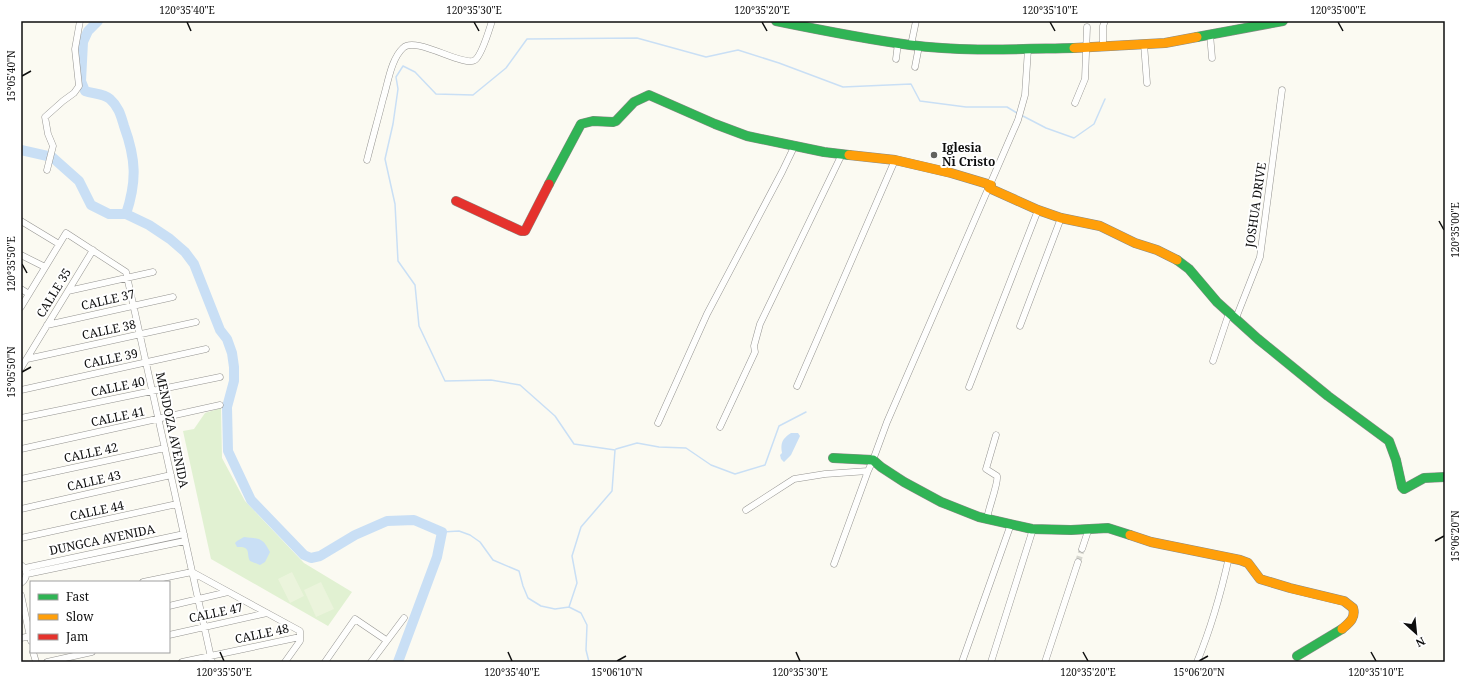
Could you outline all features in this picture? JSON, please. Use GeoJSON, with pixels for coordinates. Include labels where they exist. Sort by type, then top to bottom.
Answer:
{"type":"FeatureCollection","features":[{"type":"Feature","properties":{"kind":"street"},"geometry":{"type":"LineString","coordinates":[[47,170],[53,146],[48,134],[45,117],[63,100],[74,93],[78,86],[75,49],[80,21]]}},
{"type":"Feature","properties":{"kind":"street"},"geometry":{"type":"LineString","coordinates":[[367,160],[393,65],[403,47],[408,45],[416,45],[466,61],[473,61],[477,59],[492,21]]}},
{"type":"Feature","properties":{"kind":"street"},"geometry":{"type":"LineString","coordinates":[[776,21],[915,46],[985,50],[1103,47],[1165,43],[1283,21]]}},
{"type":"Feature","properties":{"kind":"street"},"geometry":{"type":"LineString","coordinates":[[915,67],[916,21]]}},
{"type":"Feature","properties":{"kind":"street"},"geometry":{"type":"LineString","coordinates":[[1103,47],[1103,26],[1105,21]]}},
{"type":"Feature","properties":{"kind":"street"},"geometry":{"type":"LineString","coordinates":[[1075,103],[1085,79],[1085,47],[1087,27]]}},
{"type":"Feature","properties":{"kind":"street"},"geometry":{"type":"LineString","coordinates":[[1210,34],[1212,58]]}},
{"type":"Feature","properties":{"kind":"street"},"geometry":{"type":"LineString","coordinates":[[896,59],[898,43]]}},
{"type":"Feature","properties":{"kind":"street"},"geometry":{"type":"LineString","coordinates":[[1144,44],[1147,83]]}},
{"type":"Feature","properties":{"kind":"street"},"geometry":{"type":"LineString","coordinates":[[834,564],[887,422],[1018,120],[1025,95],[1028,49]]}},
{"type":"Feature","properties":{"kind":"street","name":"JOSHUA DRIVE"},"geometry":{"type":"LineString","coordinates":[[1212,362],[1260,257],[1282,90]]}},
{"type":"Feature","properties":{"kind":"street"},"geometry":{"type":"LineString","coordinates":[[456,201],[521,231],[525,231],[581,124],[586,121],[594,120],[613,122],[635,100],[649,95],[715,124],[747,136],[824,152],[894,160],[951,173],[990,186],[1038,210],[1081,224],[1100,226],[1135,243],[1157,250],[1182,263],[1189,269],[1201,285],[1258,340],[1304,377],[1389,441],[1396,460],[1402,488],[1407,488],[1424,478],[1445,477]]}},
{"type":"Feature","properties":{"kind":"street"},"geometry":{"type":"LineString","coordinates":[[658,423],[713,302],[795,145]]}},
{"type":"Feature","properties":{"kind":"street"},"geometry":{"type":"LineString","coordinates":[[720,427],[755,352],[754,346],[760,324],[842,154]]}},
{"type":"Feature","properties":{"kind":"street"},"geometry":{"type":"LineString","coordinates":[[797,386],[894,160]]}},
{"type":"Feature","properties":{"kind":"street"},"geometry":{"type":"LineString","coordinates":[[969,388],[1038,210]]}},
{"type":"Feature","properties":{"kind":"street"},"geometry":{"type":"LineString","coordinates":[[1020,326],[1061,218]]}},
{"type":"Feature","properties":{"kind":"street"},"geometry":{"type":"LineString","coordinates":[[21,221],[59,244]]}},
{"type":"Feature","properties":{"kind":"street"},"geometry":{"type":"LineString","coordinates":[[21,307],[66,233],[126,272],[128,277]]}},
{"type":"Feature","properties":{"kind":"street","name":"CALLE 35"},"geometry":{"type":"LineString","coordinates":[[21,368],[93,250]]}},
{"type":"Feature","properties":{"kind":"street"},"geometry":{"type":"LineString","coordinates":[[21,255],[45,267]]}},
{"type":"Feature","properties":{"kind":"street"},"geometry":{"type":"LineString","coordinates":[[68,291],[153,272]]}},
{"type":"Feature","properties":{"kind":"street","name":"MENDOZA AVENIDA"},"geometry":{"type":"LineString","coordinates":[[128,277],[211,659]]}},
{"type":"Feature","properties":{"kind":"street"},"geometry":{"type":"LineString","coordinates":[[21,289],[29,294]]}},
{"type":"Feature","properties":{"kind":"street","name":"CALLE 37"},"geometry":{"type":"LineString","coordinates":[[47,325],[173,297]]}},
{"type":"Feature","properties":{"kind":"street","name":"CALLE 38"},"geometry":{"type":"LineString","coordinates":[[27,359],[196,322]]}},
{"type":"Feature","properties":{"kind":"street","name":"CALLE 39"},"geometry":{"type":"LineString","coordinates":[[21,390],[206,349]]}},
{"type":"Feature","properties":{"kind":"street","name":"CALLE 40"},"geometry":{"type":"LineString","coordinates":[[21,418],[220,377]]}},
{"type":"Feature","properties":{"kind":"street","name":"CALLE 41"},"geometry":{"type":"LineString","coordinates":[[21,449],[220,405]]}},
{"type":"Feature","properties":{"kind":"street"},"geometry":{"type":"LineString","coordinates":[[987,519],[998,479],[997,476],[986,470],[996,435]]}},
{"type":"Feature","properties":{"kind":"street","name":"CALLE 42"},"geometry":{"type":"LineString","coordinates":[[21,479],[165,448]]}},
{"type":"Feature","properties":{"kind":"street"},"geometry":{"type":"LineString","coordinates":[[833,458],[873,460],[904,482],[941,502],[972,515],[1034,529],[1071,530],[1108,528],[1151,542],[1240,560],[1248,563],[1260,579],[1344,601],[1351,605],[1354,610],[1354,615],[1348,624],[1297,656]]}},
{"type":"Feature","properties":{"kind":"street"},"geometry":{"type":"LineString","coordinates":[[746,510],[794,479],[825,474],[868,471]]}},
{"type":"Feature","properties":{"kind":"street","name":"CALLE 43"},"geometry":{"type":"LineString","coordinates":[[21,509],[171,475]]}},
{"type":"Feature","properties":{"kind":"street","name":"CALLE 44"},"geometry":{"type":"LineString","coordinates":[[21,538],[177,504]]}},
{"type":"Feature","properties":{"kind":"street"},"geometry":{"type":"LineString","coordinates":[[962,662],[1011,524]]}},
{"type":"Feature","properties":{"kind":"street"},"geometry":{"type":"LineString","coordinates":[[1082,549],[1089,528]]}},
{"type":"Feature","properties":{"kind":"street"},"geometry":{"type":"LineString","coordinates":[[991,662],[1034,529]]}},
{"type":"Feature","properties":{"kind":"street","name":"DUNGCA AVENIDA"},"geometry":{"type":"LineString","coordinates":[[24,569],[184,534]]}},
{"type":"Feature","properties":{"kind":"street","name":"DUNGCA AVENIDA"},"geometry":{"type":"LineString","coordinates":[[24,569],[185,541]]}},
{"type":"Feature","properties":{"kind":"street"},"geometry":{"type":"LineString","coordinates":[[1197,662],[1210,629],[1229,558]]}},
{"type":"Feature","properties":{"kind":"street"},"geometry":{"type":"LineString","coordinates":[[1045,662],[1078,562]]}},
{"type":"Feature","properties":{"kind":"street"},"geometry":{"type":"LineString","coordinates":[[21,583],[24,581],[24,569]]}},
{"type":"Feature","properties":{"kind":"street"},"geometry":{"type":"LineString","coordinates":[[148,581],[192,572],[300,631],[300,641],[285,662]]}},
{"type":"Feature","properties":{"kind":"street"},"geometry":{"type":"LineString","coordinates":[[170,606],[228,592]]}},
{"type":"Feature","properties":{"kind":"street"},"geometry":{"type":"LineString","coordinates":[[21,595],[22,608],[30,635]]}},
{"type":"Feature","properties":{"kind":"street","name":"CALLE 47"},"geometry":{"type":"LineString","coordinates":[[170,635],[267,614]]}},
{"type":"Feature","properties":{"kind":"street"},"geometry":{"type":"LineString","coordinates":[[371,662],[386,640],[404,618]]}},
{"type":"Feature","properties":{"kind":"street"},"geometry":{"type":"LineString","coordinates":[[325,662],[355,619],[386,640]]}},
{"type":"Feature","properties":{"kind":"street","name":"CALLE 48"},"geometry":{"type":"LineString","coordinates":[[182,662],[211,659],[300,637]]}},
{"type":"Feature","properties":{"kind":"street"},"geometry":{"type":"LineString","coordinates":[[47,662],[88,653]]}},
{"type":"Feature","properties":{"kind":"green space"},"geometry":{"type":"Polygon","coordinates":[[[221,408],[222,458],[245,501],[304,563],[352,592],[328,626],[211,559],[183,431],[194,429],[205,413],[221,408]]]}},
{"type":"Feature","properties":{"kind":"green space"},"geometry":{"type":"Polygon","coordinates":[[[292,572],[304,596],[290,603],[278,579],[292,572]]]}},
{"type":"Feature","properties":{"kind":"green space"},"geometry":{"type":"Polygon","coordinates":[[[321,582],[334,609],[316,617],[304,590],[321,582]]]}},
{"type":"Feature","properties":{"kind":"water"},"geometry":{"type":"Polygon","coordinates":[[[791,433],[798,433],[800,436],[791,455],[784,462],[780,455],[782,453],[781,446],[784,439],[791,433]]]}},
{"type":"Feature","properties":{"kind":"water"},"geometry":{"type":"Polygon","coordinates":[[[244,537],[260,540],[265,544],[270,552],[265,562],[260,565],[250,561],[247,549],[237,547],[235,543],[244,537]]]}},
{"type":"Feature","properties":{"kind":"waterway"},"geometry":{"type":"LineString","coordinates":[[98,21],[88,31],[83,42],[81,81],[85,91],[110,99],[116,105],[121,115],[131,149],[134,170],[132,191],[126,214]]}},
{"type":"Feature","properties":{"kind":"waterway"},"geometry":{"type":"LineString","coordinates":[[569,607],[577,583],[572,556],[581,527],[612,491],[615,450],[574,444],[555,416],[520,385],[491,380],[445,381],[419,326],[415,285],[398,261],[395,204],[385,159],[393,124],[398,89],[396,77],[403,66],[415,72],[436,94],[473,95],[506,68],[527,39],[637,38],[706,57],[738,50],[779,63],[843,87],[911,84],[920,101],[966,107],[1007,107],[1017,113]]}},
{"type":"Feature","properties":{"kind":"waterway"},"geometry":{"type":"LineString","coordinates":[[1021,115],[1046,128],[1074,138],[1094,124],[1105,99]]}},
{"type":"Feature","properties":{"kind":"waterway"},"geometry":{"type":"LineString","coordinates":[[21,150],[52,157],[79,181],[91,205],[109,214],[126,214],[149,225],[170,239],[185,252],[194,264],[220,330],[227,339],[232,353],[234,381],[227,407],[228,451],[251,500],[304,555],[311,558],[320,556],[355,535],[387,521],[414,520],[442,532],[437,557],[398,662]]}},
{"type":"Feature","properties":{"kind":"waterway"},"geometry":{"type":"LineString","coordinates":[[616,449],[637,443],[659,447],[686,448],[711,465],[735,474],[765,465],[779,426],[806,412]]}},
{"type":"Feature","properties":{"kind":"waterway"},"geometry":{"type":"LineString","coordinates":[[442,532],[459,531],[470,535],[480,542],[493,560],[519,571],[528,598],[541,606],[555,609],[569,607],[581,613],[587,625],[586,650],[589,662]]}},
{"type":"Feature","properties":{"kind":"tunnel"},"geometry":{"type":"LineString","coordinates":[[1078,562],[1082,549]]}},
{"type":"Feature","properties":{"kind":"traffic: fast"},"geometry":{"type":"LineString","coordinates":[[776,21],[893,43],[951,49],[992,50],[1074,48]]}},
{"type":"Feature","properties":{"kind":"traffic: fast"},"geometry":{"type":"LineString","coordinates":[[1197,37],[1283,21]]}},
{"type":"Feature","properties":{"kind":"traffic: fast"},"geometry":{"type":"LineString","coordinates":[[549,184],[581,124],[593,121],[616,121],[634,102],[649,95],[715,124],[747,136],[824,152],[849,155]]}},
{"type":"Feature","properties":{"kind":"traffic: fast"},"geometry":{"type":"LineString","coordinates":[[1177,260],[1189,269],[1217,302],[1258,339],[1328,396],[1389,441],[1396,460],[1402,487],[1404,489],[1424,478],[1445,477]]}},
{"type":"Feature","properties":{"kind":"traffic: fast"},"geometry":{"type":"LineString","coordinates":[[833,458],[873,460],[904,482],[941,502],[979,517],[1032,529],[1071,530],[1108,528],[1130,535]]}},
{"type":"Feature","properties":{"kind":"traffic: fast"},"geometry":{"type":"LineString","coordinates":[[1297,656],[1342,629]]}},
{"type":"Feature","properties":{"kind":"traffic: slow"},"geometry":{"type":"LineString","coordinates":[[1074,48],[1165,43],[1197,37]]}},
{"type":"Feature","properties":{"kind":"traffic: slow"},"geometry":{"type":"LineString","coordinates":[[849,155],[895,160],[951,173],[991,185]]}},
{"type":"Feature","properties":{"kind":"traffic: slow"},"geometry":{"type":"LineString","coordinates":[[989,188],[1038,210],[1061,218],[1100,226],[1135,243],[1157,250],[1177,260]]}},
{"type":"Feature","properties":{"kind":"traffic: slow"},"geometry":{"type":"LineString","coordinates":[[1130,535],[1151,542],[1240,560],[1248,563],[1260,579],[1344,601],[1353,608],[1354,615],[1342,629]]}},
{"type":"Feature","properties":{"kind":"traffic: jam"},"geometry":{"type":"LineString","coordinates":[[456,201],[521,231],[525,231],[549,184]]}},
{"type":"Feature","properties":{"kind":"place","name":"Iglesia Ni Cristo"},"geometry":{"type":"Point","coordinates":[934,155]}}]}
